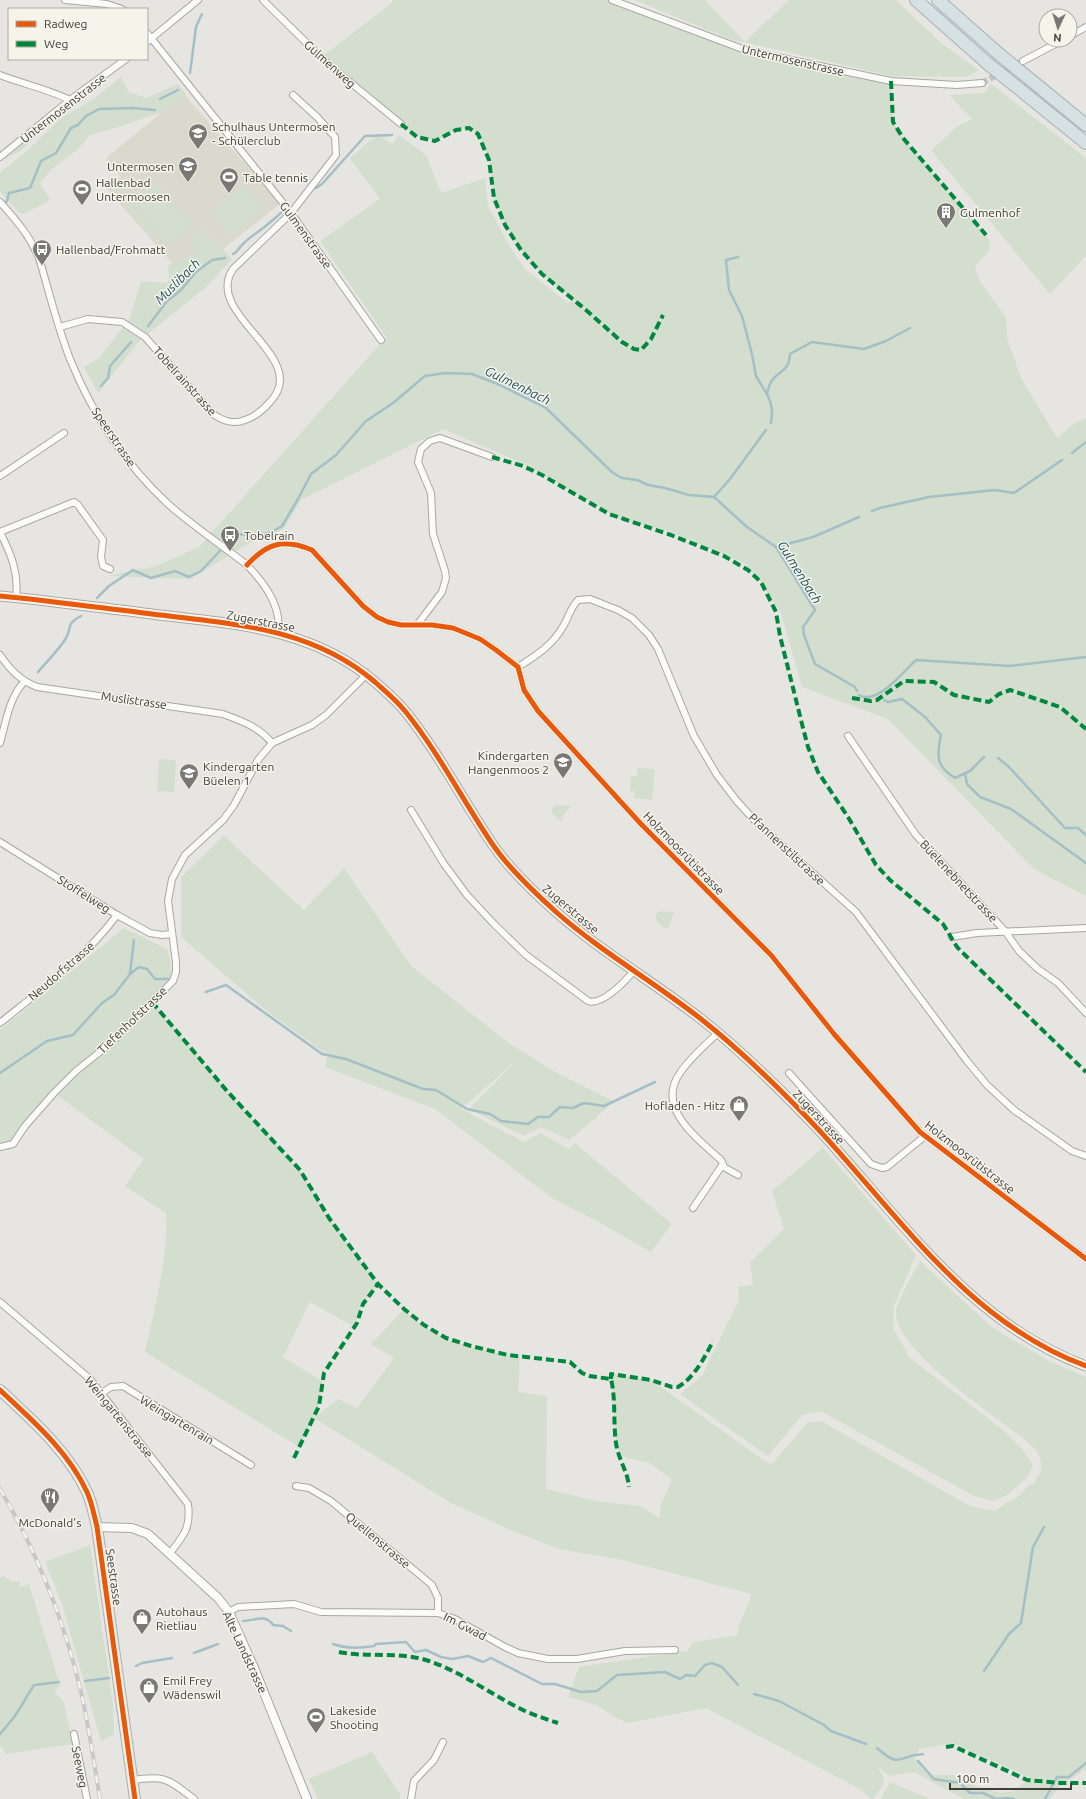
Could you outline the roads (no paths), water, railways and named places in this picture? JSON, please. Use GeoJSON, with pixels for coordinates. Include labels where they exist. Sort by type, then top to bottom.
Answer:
{"type":"FeatureCollection","features":[{"type":"Feature","properties":{"kind":"highway"},"geometry":{"type":"LineString","coordinates":[[916,0],[993,68],[1086,142]]}},
{"type":"Feature","properties":{"kind":"highway"},"geometry":{"type":"LineString","coordinates":[[938,0],[1010,64],[1086,124]]}},
{"type":"Feature","properties":{"kind":"main road","name":"Zugerstrasse"},"geometry":{"type":"LineString","coordinates":[[0,596],[209,621],[278,632],[306,641],[327,650],[366,675],[403,708],[435,752],[495,848],[535,892],[556,912],[718,1033],[790,1100],[849,1164],[909,1234],[957,1283],[1000,1320],[1051,1351],[1086,1366]]}},
{"type":"Feature","properties":{"kind":"main road","name":"Seestrasse"},"geometry":{"type":"LineString","coordinates":[[0,1390],[39,1428],[71,1464],[87,1493],[97,1527],[135,1799]]}},
{"type":"Feature","properties":{"kind":"street"},"geometry":{"type":"LineString","coordinates":[[65,0],[106,4],[119,8]]}},
{"type":"Feature","properties":{"kind":"street"},"geometry":{"type":"LineString","coordinates":[[149,40],[198,0]]}},
{"type":"Feature","properties":{"kind":"street","name":"Gulmenweg"},"geometry":{"type":"LineString","coordinates":[[263,0],[329,65],[401,124]]}},
{"type":"Feature","properties":{"kind":"street","name":"Untermosenstrasse"},"geometry":{"type":"LineString","coordinates":[[612,0],[755,53],[891,81],[957,85],[982,83]]}},
{"type":"Feature","properties":{"kind":"street","name":"Gulmenstrasse"},"geometry":{"type":"LineString","coordinates":[[149,40],[291,213],[381,340]]}},
{"type":"Feature","properties":{"kind":"street"},"geometry":{"type":"LineString","coordinates":[[1023,61],[1048,48]]}},
{"type":"Feature","properties":{"kind":"street","name":"Untermosenstrasse"},"geometry":{"type":"LineString","coordinates":[[0,157],[70,100],[125,60]]}},
{"type":"Feature","properties":{"kind":"street"},"geometry":{"type":"LineString","coordinates":[[0,75],[56,92],[70,100]]}},
{"type":"Feature","properties":{"kind":"street","name":"Tobelrainstrasse"},"geometry":{"type":"LineString","coordinates":[[60,327],[88,319],[122,322],[145,337],[213,414],[221,420],[237,422],[248,419],[259,412],[273,399],[279,387],[280,378],[278,368],[231,301],[228,293],[229,275],[233,269],[291,213],[336,155],[335,137],[317,117],[293,95]]}},
{"type":"Feature","properties":{"kind":"street","name":"Speerstrasse"},"geometry":{"type":"LineString","coordinates":[[0,202],[29,236],[40,258],[70,358],[85,392],[104,426],[137,472],[167,502],[208,536],[247,565],[261,581],[276,606],[279,617],[278,632]]}},
{"type":"Feature","properties":{"kind":"street"},"geometry":{"type":"LineString","coordinates":[[0,476],[64,433]]}},
{"type":"Feature","properties":{"kind":"street"},"geometry":{"type":"LineString","coordinates":[[417,625],[442,592],[446,578],[433,534],[431,492],[418,462],[421,449],[430,441],[440,438],[492,457]]}},
{"type":"Feature","properties":{"kind":"street"},"geometry":{"type":"LineString","coordinates":[[16,597],[18,583],[14,564],[0,532],[74,502],[78,505],[103,540],[102,562],[103,566],[110,569]]}},
{"type":"Feature","properties":{"kind":"street"},"geometry":{"type":"LineString","coordinates":[[247,565],[260,552],[274,545],[284,543],[301,545],[312,550],[363,606],[377,617],[388,622],[401,625],[442,625],[467,633],[480,639],[518,667]]}},
{"type":"Feature","properties":{"kind":"street","name":"Pfannenstilstrasse"},"geometry":{"type":"LineString","coordinates":[[518,667],[541,653],[553,642],[560,632],[573,605],[578,600],[590,599],[603,603],[618,610],[637,623],[658,649],[694,736],[717,775],[736,800],[756,822],[856,912],[963,1055],[987,1084],[1020,1114],[1072,1150],[1086,1156]]}},
{"type":"Feature","properties":{"kind":"street","name":"Muslistrasse"},"geometry":{"type":"LineString","coordinates":[[0,655],[12,672],[24,682],[37,687],[223,714],[256,728],[266,735],[272,743]]}},
{"type":"Feature","properties":{"kind":"street","name":"Holzmoosrütistrasse"},"geometry":{"type":"LineString","coordinates":[[518,667],[524,690],[538,711],[641,824],[771,955],[834,1034],[920,1132],[1086,1259]]}},
{"type":"Feature","properties":{"kind":"street","name":"Tiefenhofstrasse"},"geometry":{"type":"LineString","coordinates":[[0,1147],[13,1144],[25,1126],[54,1093],[76,1071],[111,1043],[173,981],[176,972],[168,901],[172,879],[185,855],[223,820],[234,805],[258,760],[272,743],[306,727],[326,715],[366,675]]}},
{"type":"Feature","properties":{"kind":"street"},"geometry":{"type":"LineString","coordinates":[[0,743],[12,701],[15,694],[24,682]]}},
{"type":"Feature","properties":{"kind":"street","name":"Büelenebnetstrasse"},"geometry":{"type":"LineString","coordinates":[[848,736],[916,835],[1005,931],[1019,951],[1038,969],[1058,984],[1086,1013]]}},
{"type":"Feature","properties":{"kind":"street"},"geometry":{"type":"LineString","coordinates":[[411,810],[444,864],[467,895],[526,955],[588,1001],[598,1001],[623,984],[634,970]]}},
{"type":"Feature","properties":{"kind":"street","name":"Stoffelweg"},"geometry":{"type":"LineString","coordinates":[[0,842],[117,915],[150,933],[162,935],[171,934]]}},
{"type":"Feature","properties":{"kind":"street","name":"Neudorfstrasse"},"geometry":{"type":"LineString","coordinates":[[0,1023],[84,952],[117,915]]}},
{"type":"Feature","properties":{"kind":"street"},"geometry":{"type":"LineString","coordinates":[[952,938],[977,933],[1086,928]]}},
{"type":"Feature","properties":{"kind":"street"},"geometry":{"type":"LineString","coordinates":[[692,1208],[722,1166],[721,1160],[694,1137],[684,1124],[676,1112],[672,1095],[680,1073],[718,1033]]}},
{"type":"Feature","properties":{"kind":"street"},"geometry":{"type":"LineString","coordinates":[[790,1073],[871,1164],[876,1167],[887,1167],[926,1136]]}},
{"type":"Feature","properties":{"kind":"street"},"geometry":{"type":"LineString","coordinates":[[722,1166],[738,1175]]}},
{"type":"Feature","properties":{"kind":"street","name":"Weingartenstrasse"},"geometry":{"type":"LineString","coordinates":[[0,1302],[90,1379],[188,1504],[190,1519],[186,1532],[170,1553]]}},
{"type":"Feature","properties":{"kind":"street","name":"Weingartenrain"},"geometry":{"type":"LineString","coordinates":[[102,1393],[111,1387],[123,1386],[251,1465]]}},
{"type":"Feature","properties":{"kind":"street","name":"Quellenstrasse"},"geometry":{"type":"LineString","coordinates":[[296,1486],[310,1488],[331,1501],[432,1585],[438,1598],[438,1613]]}},
{"type":"Feature","properties":{"kind":"street","name":"Alte Landstrasse"},"geometry":{"type":"LineString","coordinates":[[97,1527],[112,1526],[140,1530],[148,1534],[218,1598],[229,1612],[254,1668],[307,1799]]}},
{"type":"Feature","properties":{"kind":"street","name":"Im Gwad"},"geometry":{"type":"LineString","coordinates":[[229,1612],[238,1607],[294,1604],[321,1612],[438,1613],[455,1619],[505,1648],[518,1653],[548,1659],[577,1659],[625,1651],[675,1650]]}},
{"type":"Feature","properties":{"kind":"street","name":"Seeweg"},"geometry":{"type":"LineString","coordinates":[[74,1734],[86,1799]]}},
{"type":"Feature","properties":{"kind":"street"},"geometry":{"type":"LineString","coordinates":[[411,1799],[414,1781],[434,1760],[443,1742]]}},
{"type":"Feature","properties":{"kind":"street"},"geometry":{"type":"LineString","coordinates":[[132,1780],[155,1777],[163,1778],[176,1785],[194,1799]]}},
{"type":"Feature","properties":{"kind":"waterway"},"geometry":{"type":"LineString","coordinates":[[190,73],[196,27],[202,14]]}},
{"type":"Feature","properties":{"kind":"waterway"},"geometry":{"type":"LineString","coordinates":[[160,99],[178,90]]}},
{"type":"Feature","properties":{"kind":"waterway"},"geometry":{"type":"LineString","coordinates":[[0,207],[7,201],[9,193],[30,188],[41,161],[56,153],[71,128],[78,125],[86,116],[99,109],[132,108],[155,110]]}},
{"type":"Feature","properties":{"kind":"waterway","name":"Muslibach"},"geometry":{"type":"LineString","coordinates":[[316,188],[322,184],[365,136],[392,135]]}},
{"type":"Feature","properties":{"kind":"waterway","name":"Muslibach"},"geometry":{"type":"LineString","coordinates":[[233,254],[237,252],[242,244],[283,211]]}},
{"type":"Feature","properties":{"kind":"waterway"},"geometry":{"type":"LineString","coordinates":[[738,257],[726,260],[729,290],[742,316],[756,376],[767,394]]}},
{"type":"Feature","properties":{"kind":"waterway","name":"Muslibach"},"geometry":{"type":"LineString","coordinates":[[148,326],[167,301],[180,291],[196,272],[212,260],[225,258]]}},
{"type":"Feature","properties":{"kind":"waterway"},"geometry":{"type":"LineString","coordinates":[[771,423],[772,411],[767,394],[768,389],[774,378],[788,365],[790,354],[812,342],[864,349],[886,341],[910,328]]}},
{"type":"Feature","properties":{"kind":"waterway","name":"Muslibach"},"geometry":{"type":"LineString","coordinates":[[101,386],[108,378],[110,366],[131,342]]}},
{"type":"Feature","properties":{"kind":"waterway","name":"Gulmenbach"},"geometry":{"type":"LineString","coordinates":[[97,598],[109,586],[133,570],[151,578],[175,571],[189,577],[201,571],[236,534],[257,535],[269,533],[282,526],[311,474],[336,455],[366,421],[393,403],[425,376],[445,373],[472,374],[500,385],[546,408],[613,473],[622,478],[637,480],[648,485],[689,495],[714,497],[747,527],[776,547],[815,610],[803,627],[804,635],[815,664],[855,687],[857,691]]}},
{"type":"Feature","properties":{"kind":"waterway"},"geometry":{"type":"LineString","coordinates":[[714,497],[730,479],[766,430]]}},
{"type":"Feature","properties":{"kind":"waterway"},"geometry":{"type":"LineString","coordinates":[[1072,453],[1086,442]]}},
{"type":"Feature","properties":{"kind":"waterway"},"geometry":{"type":"LineString","coordinates":[[872,511],[929,497],[995,490],[1014,493],[1062,460]]}},
{"type":"Feature","properties":{"kind":"waterway"},"geometry":{"type":"LineString","coordinates":[[776,547],[813,537],[859,517]]}},
{"type":"Feature","properties":{"kind":"waterway","name":"Gulmenbach"},"geometry":{"type":"LineString","coordinates":[[38,672],[63,642],[68,634],[71,624],[81,616]]}},
{"type":"Feature","properties":{"kind":"waterway"},"geometry":{"type":"LineString","coordinates":[[859,695],[866,697],[874,696],[882,692],[916,660],[1010,666],[1086,657]]}},
{"type":"Feature","properties":{"kind":"waterway"},"geometry":{"type":"LineString","coordinates":[[884,700],[888,702],[902,699],[925,717],[941,735],[938,754],[939,759],[944,769],[955,778],[970,771],[984,757]]}},
{"type":"Feature","properties":{"kind":"waterway"},"geometry":{"type":"LineString","coordinates":[[998,758],[1009,767],[1065,828],[1078,828],[1086,835]]}},
{"type":"Feature","properties":{"kind":"waterway"},"geometry":{"type":"LineString","coordinates":[[965,773],[967,784],[980,797],[1011,809],[1086,863]]}},
{"type":"Feature","properties":{"kind":"waterway"},"geometry":{"type":"LineString","coordinates":[[130,974],[134,940]]}},
{"type":"Feature","properties":{"kind":"waterway"},"geometry":{"type":"LineString","coordinates":[[0,1073],[47,1041],[73,1035],[102,1003],[114,995],[130,974],[139,967],[147,969],[155,979],[168,979]]}},
{"type":"Feature","properties":{"kind":"waterway"},"geometry":{"type":"LineString","coordinates":[[206,992],[226,985],[322,1054],[346,1059],[423,1089],[436,1090],[467,1109],[490,1114],[501,1121],[528,1124],[538,1117],[549,1117],[560,1107],[573,1108],[584,1103],[604,1106],[655,1082]]}},
{"type":"Feature","properties":{"kind":"waterway"},"geometry":{"type":"LineString","coordinates":[[984,1671],[1009,1634],[1021,1623],[1033,1547],[1044,1527]]}},
{"type":"Feature","properties":{"kind":"waterway"},"geometry":{"type":"LineString","coordinates":[[243,1621],[263,1618],[270,1621],[273,1625],[283,1626],[291,1631]]}},
{"type":"Feature","properties":{"kind":"waterway"},"geometry":{"type":"LineString","coordinates":[[333,1644],[343,1647],[358,1648],[374,1646],[376,1644],[406,1642],[415,1652],[426,1650],[441,1657],[452,1659],[468,1656],[483,1662],[491,1658],[542,1684],[555,1684],[581,1692],[597,1691],[617,1675],[665,1672],[680,1679],[686,1675],[695,1676],[705,1665],[712,1663],[722,1667],[738,1685]]}},
{"type":"Feature","properties":{"kind":"waterway"},"geometry":{"type":"LineString","coordinates":[[194,1653],[218,1644]]}},
{"type":"Feature","properties":{"kind":"waterway"},"geometry":{"type":"LineString","coordinates":[[136,1666],[142,1663],[172,1658]]}},
{"type":"Feature","properties":{"kind":"waterway"},"geometry":{"type":"LineString","coordinates":[[85,1681],[109,1678]]}},
{"type":"Feature","properties":{"kind":"waterway"},"geometry":{"type":"LineString","coordinates":[[0,1734],[15,1716],[34,1685],[59,1682]]}},
{"type":"Feature","properties":{"kind":"waterway"},"geometry":{"type":"LineString","coordinates":[[754,1694],[779,1701],[824,1725],[831,1731],[866,1744]]}},
{"type":"Feature","properties":{"kind":"waterway"},"geometry":{"type":"LineString","coordinates":[[877,1748],[885,1755],[895,1760],[923,1754]]}},
{"type":"Feature","properties":{"kind":"waterway"},"geometry":{"type":"LineString","coordinates":[[918,1761],[934,1779],[960,1783],[970,1793],[983,1793],[996,1799],[1014,1799]]}},
{"type":"Feature","properties":{"kind":"waterway"},"geometry":{"type":"LineString","coordinates":[[1045,1799],[1057,1777],[1069,1777],[1086,1763]]}},
{"type":"Feature","properties":{"kind":"tunnel"},"geometry":{"type":"LineString","coordinates":[[982,83],[1023,61]]}},
{"type":"Feature","properties":{"kind":"railway"},"geometry":{"type":"LineString","coordinates":[[0,1489],[26,1537],[58,1613],[74,1665],[84,1705],[100,1799]]}},
{"type":"Feature","properties":{"kind":"place","name":"Schulhaus Untermosen - Schülerclub"},"geometry":{"type":"Point","coordinates":[198,150]}},
{"type":"Feature","properties":{"kind":"place","name":"Untermosen"},"geometry":{"type":"Point","coordinates":[188,183]}},
{"type":"Feature","properties":{"kind":"place","name":"Table tennis"},"geometry":{"type":"Point","coordinates":[229,194]}},
{"type":"Feature","properties":{"kind":"place","name":"Hallenbad Untermoosen"},"geometry":{"type":"Point","coordinates":[82,206]}},
{"type":"Feature","properties":{"kind":"place","name":"Gulmenhof"},"geometry":{"type":"Point","coordinates":[946,229]}},
{"type":"Feature","properties":{"kind":"place","name":"Hallenbad/Frohmatt"},"geometry":{"type":"Point","coordinates":[42,266]}},
{"type":"Feature","properties":{"kind":"place","name":"Tobelrain"},"geometry":{"type":"Point","coordinates":[230,552]}},
{"type":"Feature","properties":{"kind":"place","name":"Kindergarten Hangenmoos 2"},"geometry":{"type":"Point","coordinates":[563,779]}},
{"type":"Feature","properties":{"kind":"place","name":"Kindergarten Büelen 1"},"geometry":{"type":"Point","coordinates":[189,790]}},
{"type":"Feature","properties":{"kind":"place","name":"Hofladen - Hitz"},"geometry":{"type":"Point","coordinates":[739,1122]}},
{"type":"Feature","properties":{"kind":"place","name":"McDonald's"},"geometry":{"type":"Point","coordinates":[50,1514]}},
{"type":"Feature","properties":{"kind":"place","name":"Autohaus Rietliau"},"geometry":{"type":"Point","coordinates":[142,1635]}},
{"type":"Feature","properties":{"kind":"place","name":"Emil Frey Wädenswil"},"geometry":{"type":"Point","coordinates":[149,1704]}},
{"type":"Feature","properties":{"kind":"place","name":"Lakeside Shooting"},"geometry":{"type":"Point","coordinates":[316,1734]}}]}
